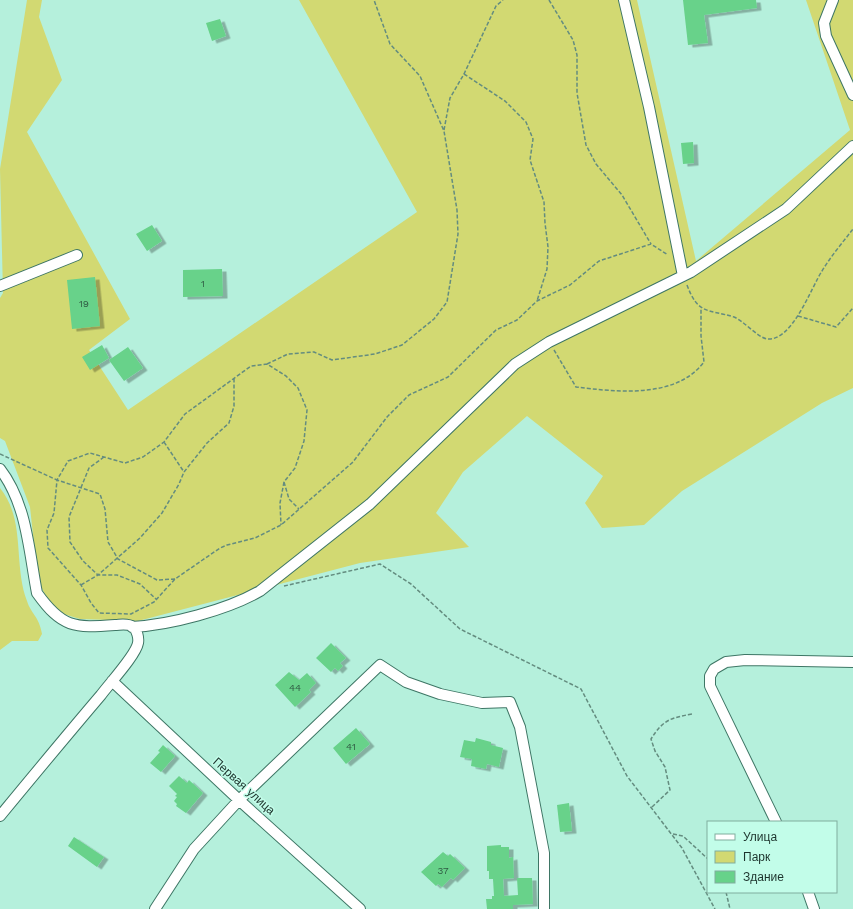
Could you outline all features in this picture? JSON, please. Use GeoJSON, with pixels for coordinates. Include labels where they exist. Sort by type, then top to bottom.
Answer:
{"type":"FeatureCollection","features":[{"type":"Feature","properties":{"kind":"street"},"geometry":{"type":"LineString","coordinates":[[624,0],[649,106],[684,276]]}},
{"type":"Feature","properties":{"kind":"street"},"geometry":{"type":"LineString","coordinates":[[833,0],[824,24],[826,36],[853,95]]}},
{"type":"Feature","properties":{"kind":"street"},"geometry":{"type":"LineString","coordinates":[[0,469],[13,487],[19,504],[37,594],[46,606],[66,623],[81,627],[124,624],[132,626],[151,626],[242,601],[260,591],[370,504],[515,364],[549,342],[684,276],[786,209],[853,146]]}},
{"type":"Feature","properties":{"kind":"street"},"geometry":{"type":"LineString","coordinates":[[0,286],[78,255]]}},
{"type":"Feature","properties":{"kind":"street"},"geometry":{"type":"LineString","coordinates":[[0,816],[112,681],[134,652],[138,643],[137,633],[132,626]]}},
{"type":"Feature","properties":{"kind":"street"},"geometry":{"type":"LineString","coordinates":[[776,821],[710,686],[710,676],[714,669],[726,662],[745,660],[853,662]]}},
{"type":"Feature","properties":{"kind":"street"},"geometry":{"type":"LineString","coordinates":[[155,909],[194,848],[239,800],[380,666],[406,682],[440,694],[482,703],[510,702],[520,727],[544,853],[544,909]]}},
{"type":"Feature","properties":{"kind":"street","name":"Первая улица"},"geometry":{"type":"LineString","coordinates":[[112,681],[239,800],[360,909]]}},
{"type":"Feature","properties":{"kind":"street"},"geometry":{"type":"LineString","coordinates":[[808,893],[814,909]]}},
{"type":"Feature","properties":{"kind":"path"},"geometry":{"type":"LineString","coordinates":[[374,0],[390,44],[420,76],[444,131],[457,210],[458,234],[447,302],[434,319],[402,344],[375,354],[332,360],[314,352],[288,354],[267,364],[251,366],[185,414],[164,442],[143,457],[125,463],[90,453],[68,461],[57,480],[57,497],[54,513],[47,530],[48,548],[81,584],[90,603],[99,613],[132,614],[156,599],[176,579],[220,548],[255,538],[281,525],[353,462],[388,417],[409,395],[448,377],[496,330],[517,320],[537,301],[570,285],[599,261],[651,244]]}},
{"type":"Feature","properties":{"kind":"path"},"geometry":{"type":"LineString","coordinates":[[444,131],[450,98],[464,74],[496,6],[503,0]]}},
{"type":"Feature","properties":{"kind":"path"},"geometry":{"type":"LineString","coordinates":[[549,0],[573,40],[577,55],[577,93],[586,145],[596,164],[622,195],[651,244],[672,259]]}},
{"type":"Feature","properties":{"kind":"path"},"geometry":{"type":"LineString","coordinates":[[464,74],[505,101],[526,122],[533,139],[530,160],[544,202],[548,247],[547,269],[537,301]]}},
{"type":"Feature","properties":{"kind":"path"},"geometry":{"type":"LineString","coordinates":[[684,276],[691,296],[701,308],[735,318],[766,339],[782,335],[798,316],[822,270],[853,229]]}},
{"type":"Feature","properties":{"kind":"path"},"geometry":{"type":"LineString","coordinates":[[549,342],[576,387],[622,392],[667,386],[696,372],[704,362],[701,336],[701,308]]}},
{"type":"Feature","properties":{"kind":"path"},"geometry":{"type":"LineString","coordinates":[[798,316],[836,327],[853,308]]}},
{"type":"Feature","properties":{"kind":"path"},"geometry":{"type":"LineString","coordinates":[[267,364],[286,376],[298,388],[307,410],[304,441],[295,468],[284,482],[280,503],[281,525]]}},
{"type":"Feature","properties":{"kind":"path"},"geometry":{"type":"LineString","coordinates":[[81,584],[98,575],[118,558],[140,538],[162,513],[180,484],[184,472],[207,443],[228,423],[234,406],[234,377]]}},
{"type":"Feature","properties":{"kind":"path"},"geometry":{"type":"LineString","coordinates":[[164,442],[184,472]]}},
{"type":"Feature","properties":{"kind":"path"},"geometry":{"type":"LineString","coordinates":[[0,454],[57,480],[100,494],[105,509],[108,542],[118,558],[157,580],[176,579]]}},
{"type":"Feature","properties":{"kind":"path"},"geometry":{"type":"LineString","coordinates":[[104,457],[89,468],[70,517],[70,542],[83,561],[98,575],[117,575],[140,584],[156,599]]}},
{"type":"Feature","properties":{"kind":"path"},"geometry":{"type":"LineString","coordinates":[[284,482],[288,499],[299,509]]}},
{"type":"Feature","properties":{"kind":"path"},"geometry":{"type":"LineString","coordinates":[[282,586],[380,564],[411,584],[460,629],[581,689],[627,776],[682,848],[715,909]]}},
{"type":"Feature","properties":{"kind":"path"},"geometry":{"type":"LineString","coordinates":[[652,807],[670,790],[665,767],[655,751],[651,739],[660,725],[672,717],[692,714]]}},
{"type":"Feature","properties":{"kind":"path"},"geometry":{"type":"LineString","coordinates":[[672,834],[683,836],[707,858]]}},
{"type":"Feature","properties":{"kind":"path"},"geometry":{"type":"LineString","coordinates":[[726,893],[730,909]]}},
{"type":"Feature","properties":{"kind":"green space"},"geometry":{"type":"Polygon","coordinates":[[[27,0],[42,0],[39,17],[62,80],[27,132],[130,319],[89,350],[128,410],[417,212],[299,0],[637,0],[696,261],[850,130],[806,0],[853,0],[853,388],[822,403],[682,491],[644,525],[602,528],[585,503],[603,476],[527,416],[463,472],[436,513],[469,547],[360,563],[138,621],[80,619],[60,613],[49,602],[38,581],[30,507],[5,441],[0,438],[0,298],[3,293],[0,169],[27,0]]]}},
{"type":"Feature","properties":{"kind":"green space"},"geometry":{"type":"Polygon","coordinates":[[[0,488],[8,501],[13,514],[23,587],[29,605],[39,623],[42,634],[38,641],[12,641],[0,650],[0,488]]]}},
{"type":"Feature","properties":{"kind":"building"},"geometry":{"type":"Polygon","coordinates":[[[683,0],[756,0],[757,8],[704,15],[708,43],[688,45],[683,0]]]}},
{"type":"Feature","properties":{"kind":"building"},"geometry":{"type":"Polygon","coordinates":[[[220,19],[226,36],[212,41],[206,23],[220,19]]]}},
{"type":"Feature","properties":{"kind":"building"},"geometry":{"type":"Polygon","coordinates":[[[693,142],[694,163],[683,164],[681,143],[693,142]]]}},
{"type":"Feature","properties":{"kind":"building"},"geometry":{"type":"Polygon","coordinates":[[[152,225],[162,241],[147,251],[136,234],[152,225]]]}},
{"type":"Feature","properties":{"kind":"building"},"geometry":{"type":"Polygon","coordinates":[[[222,269],[223,296],[183,297],[183,270],[222,269]]]}},
{"type":"Feature","properties":{"kind":"building"},"geometry":{"type":"Polygon","coordinates":[[[95,277],[100,326],[72,329],[67,280],[95,277]]]}},
{"type":"Feature","properties":{"kind":"building"},"geometry":{"type":"Polygon","coordinates":[[[102,345],[109,358],[90,370],[82,357],[102,345]]]}},
{"type":"Feature","properties":{"kind":"building"},"geometry":{"type":"Polygon","coordinates":[[[128,347],[143,368],[124,381],[109,360],[128,347]]]}},
{"type":"Feature","properties":{"kind":"building"},"geometry":{"type":"Polygon","coordinates":[[[331,643],[346,658],[340,663],[343,666],[338,671],[335,668],[331,672],[316,658],[331,643]]]}},
{"type":"Feature","properties":{"kind":"building"},"geometry":{"type":"Polygon","coordinates":[[[289,672],[299,680],[307,673],[316,683],[309,690],[311,692],[295,707],[275,685],[289,672]]]}},
{"type":"Feature","properties":{"kind":"building"},"geometry":{"type":"Polygon","coordinates":[[[356,728],[370,744],[346,764],[333,748],[356,728]]]}},
{"type":"Feature","properties":{"kind":"building"},"geometry":{"type":"Polygon","coordinates":[[[476,738],[491,742],[491,745],[503,748],[499,767],[487,764],[486,769],[471,766],[472,759],[460,757],[464,740],[475,742],[476,738]]]}},
{"type":"Feature","properties":{"kind":"building"},"geometry":{"type":"Polygon","coordinates":[[[163,745],[175,756],[161,772],[150,763],[160,752],[158,751],[163,745]]]}},
{"type":"Feature","properties":{"kind":"building"},"geometry":{"type":"Polygon","coordinates":[[[179,776],[187,783],[189,780],[203,793],[186,813],[176,806],[177,804],[174,801],[177,794],[169,786],[179,776]]]}},
{"type":"Feature","properties":{"kind":"building"},"geometry":{"type":"Polygon","coordinates":[[[569,803],[572,831],[560,832],[557,805],[569,803]]]}},
{"type":"Feature","properties":{"kind":"building"},"geometry":{"type":"Polygon","coordinates":[[[74,837],[104,857],[97,867],[68,846],[74,837]]]}},
{"type":"Feature","properties":{"kind":"building"},"geometry":{"type":"Polygon","coordinates":[[[501,845],[501,847],[509,847],[509,858],[513,857],[514,878],[503,879],[504,896],[518,895],[517,878],[532,878],[533,904],[513,905],[513,909],[487,909],[486,899],[492,899],[492,896],[494,896],[493,879],[489,879],[489,871],[487,871],[487,846],[501,845]]]}},
{"type":"Feature","properties":{"kind":"building"},"geometry":{"type":"Polygon","coordinates":[[[443,852],[448,856],[450,854],[465,868],[453,880],[451,878],[442,887],[438,884],[436,886],[421,872],[443,852]]]}}]}
